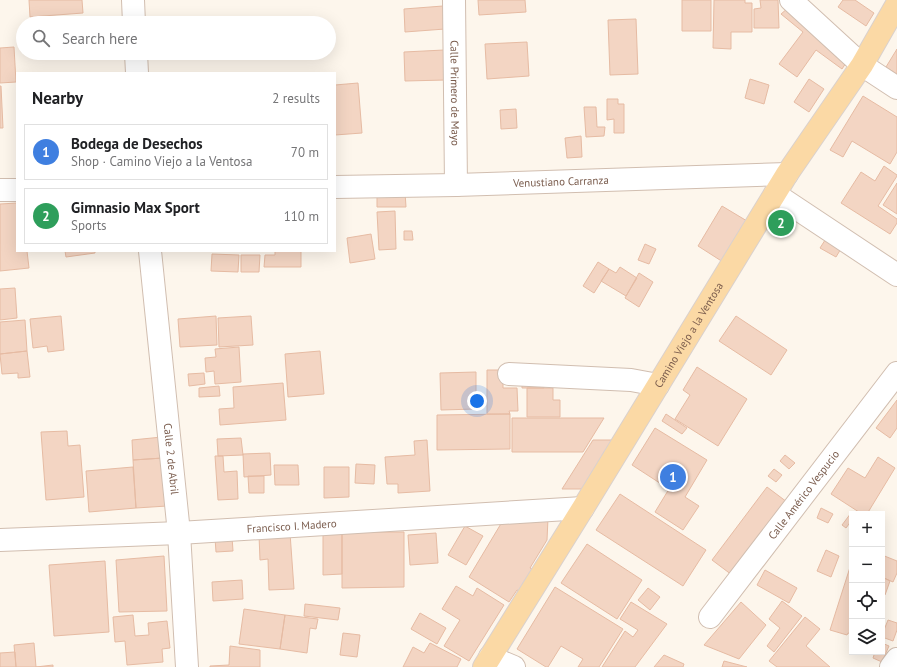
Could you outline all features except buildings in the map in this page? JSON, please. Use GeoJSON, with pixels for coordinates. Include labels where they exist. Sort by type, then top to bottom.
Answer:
{"type":"FeatureCollection","features":[{"type":"Feature","properties":{"kind":"main road","name":"Camino Viejo a la Ventosa"},"geometry":{"type":"LineString","coordinates":[[487,662],[787,174],[862,65],[897,4]]}},
{"type":"Feature","properties":{"kind":"street"},"geometry":{"type":"LineString","coordinates":[[133,0],[134,16]]}},
{"type":"Feature","properties":{"kind":"street","name":"Calle Primero de Mayo"},"geometry":{"type":"LineString","coordinates":[[454,0],[456,185]]}},
{"type":"Feature","properties":{"kind":"street"},"geometry":{"type":"LineString","coordinates":[[791,0],[862,65],[897,88]]}},
{"type":"Feature","properties":{"kind":"street"},"geometry":{"type":"LineString","coordinates":[[136,60],[137,72]]}},
{"type":"Feature","properties":{"kind":"street","name":"Venustiano Carranza"},"geometry":{"type":"LineString","coordinates":[[336,187],[456,185],[787,174]]}},
{"type":"Feature","properties":{"kind":"street"},"geometry":{"type":"LineString","coordinates":[[0,190],[16,190]]}},
{"type":"Feature","properties":{"kind":"street"},"geometry":{"type":"LineString","coordinates":[[775,194],[897,275]]}},
{"type":"Feature","properties":{"kind":"street","name":"Calle 2 de Abril"},"geometry":{"type":"LineString","coordinates":[[150,252],[179,533],[187,667]]}},
{"type":"Feature","properties":{"kind":"street","name":"Calle Américo Vespucio"},"geometry":{"type":"LineString","coordinates":[[710,617],[897,373]]}},
{"type":"Feature","properties":{"kind":"street"},"geometry":{"type":"LineString","coordinates":[[509,374],[631,380],[658,385]]}},
{"type":"Feature","properties":{"kind":"street","name":"Francisco I. Madero"},"geometry":{"type":"LineString","coordinates":[[0,540],[179,533],[583,508]]}},
{"type":"Feature","properties":{"kind":"street"},"geometry":{"type":"LineString","coordinates":[[891,667],[897,659]]}},
{"type":"Feature","properties":{"kind":"street"},"geometry":{"type":"LineString","coordinates":[[487,662],[514,667]]}},
{"type":"Feature","properties":{"kind":"place","name":"Gimnasio Max Sport"},"geometry":{"type":"Point","coordinates":[781,223]}},
{"type":"Feature","properties":{"kind":"place","name":"Bodega de Desechos"},"geometry":{"type":"Point","coordinates":[673,477]}}]}
